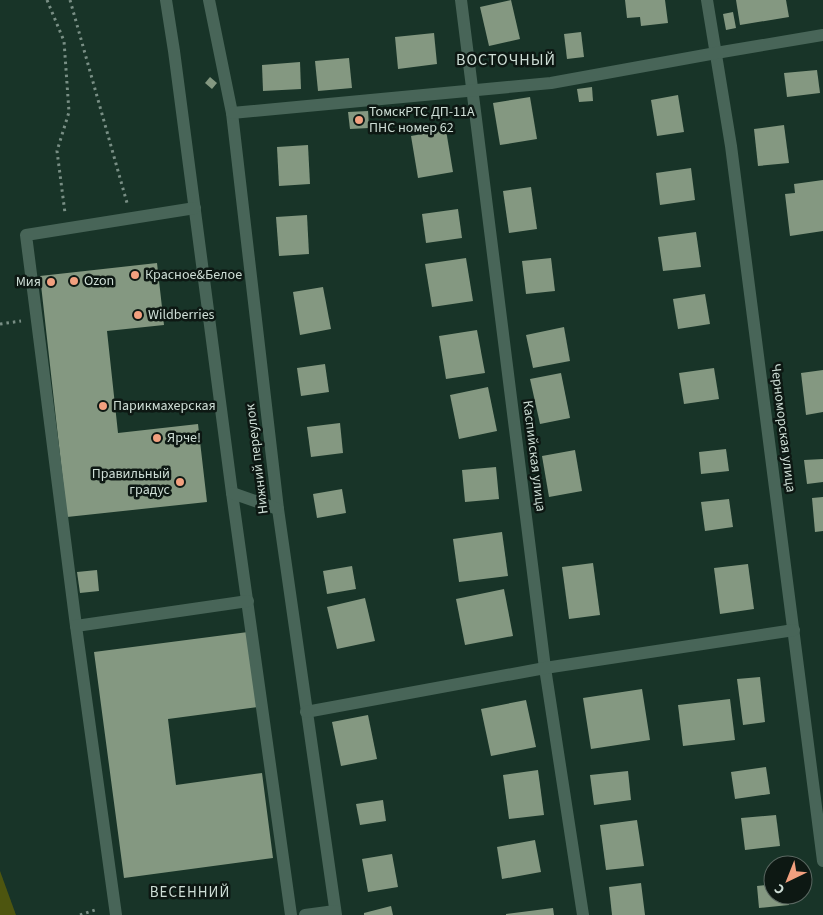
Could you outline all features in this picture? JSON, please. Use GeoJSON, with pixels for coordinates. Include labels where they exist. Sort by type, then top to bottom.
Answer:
{"type":"FeatureCollection","features":[{"type":"Feature","properties":{"kind":"street"},"geometry":{"type":"LineString","coordinates":[[166,0],[232,493],[292,915]]}},
{"type":"Feature","properties":{"kind":"street","name":"Нижний переулок"},"geometry":{"type":"LineString","coordinates":[[209,0],[232,113],[278,509],[336,913]]}},
{"type":"Feature","properties":{"kind":"street","name":"Каспийская улица"},"geometry":{"type":"LineString","coordinates":[[461,0],[545,668],[583,915]]}},
{"type":"Feature","properties":{"kind":"street","name":"Черноморская улица"},"geometry":{"type":"LineString","coordinates":[[707,0],[731,146],[823,861]]}},
{"type":"Feature","properties":{"kind":"street"},"geometry":{"type":"LineString","coordinates":[[232,113],[551,83],[823,35]]}},
{"type":"Feature","properties":{"kind":"street"},"geometry":{"type":"LineString","coordinates":[[116,915],[76,626],[26,235],[195,208]]}},
{"type":"Feature","properties":{"kind":"street"},"geometry":{"type":"LineString","coordinates":[[232,493],[278,509]]}},
{"type":"Feature","properties":{"kind":"street"},"geometry":{"type":"LineString","coordinates":[[76,626],[248,601]]}},
{"type":"Feature","properties":{"kind":"street"},"geometry":{"type":"LineString","coordinates":[[306,712],[545,668],[794,630]]}},
{"type":"Feature","properties":{"kind":"street"},"geometry":{"type":"LineString","coordinates":[[304,915],[336,913]]}},
{"type":"Feature","properties":{"kind":"path"},"geometry":{"type":"LineString","coordinates":[[47,0],[64,41],[69,112],[57,151],[66,228]]}},
{"type":"Feature","properties":{"kind":"path"},"geometry":{"type":"LineString","coordinates":[[70,0],[131,218]]}},
{"type":"Feature","properties":{"kind":"green space"},"geometry":{"type":"Polygon","coordinates":[[[0,871],[16,915],[0,915],[0,871]]]}},
{"type":"Feature","properties":{"kind":"building"},"geometry":{"type":"Polygon","coordinates":[[[511,0],[520,39],[489,46],[480,7],[511,0]]]}},
{"type":"Feature","properties":{"kind":"building"},"geometry":{"type":"Polygon","coordinates":[[[625,0],[665,0],[668,23],[641,26],[640,17],[627,18],[625,0]]]}},
{"type":"Feature","properties":{"kind":"building"},"geometry":{"type":"Polygon","coordinates":[[[736,0],[786,0],[789,17],[740,25],[736,0]]]}},
{"type":"Feature","properties":{"kind":"building"},"geometry":{"type":"Polygon","coordinates":[[[733,12],[736,28],[726,30],[723,14],[733,12]]]}},
{"type":"Feature","properties":{"kind":"building"},"geometry":{"type":"Polygon","coordinates":[[[581,32],[584,57],[567,59],[564,34],[581,32]]]}},
{"type":"Feature","properties":{"kind":"building"},"geometry":{"type":"Polygon","coordinates":[[[434,33],[437,64],[398,69],[395,37],[434,33]]]}},
{"type":"Feature","properties":{"kind":"building"},"geometry":{"type":"Polygon","coordinates":[[[349,58],[352,88],[318,91],[315,61],[349,58]]]}},
{"type":"Feature","properties":{"kind":"building"},"geometry":{"type":"Polygon","coordinates":[[[300,62],[301,89],[263,91],[262,65],[300,62]]]}},
{"type":"Feature","properties":{"kind":"building"},"geometry":{"type":"Polygon","coordinates":[[[817,70],[820,93],[787,97],[784,73],[817,70]]]}},
{"type":"Feature","properties":{"kind":"building"},"geometry":{"type":"Polygon","coordinates":[[[210,77],[217,83],[212,89],[205,83],[210,77]]]}},
{"type":"Feature","properties":{"kind":"building"},"geometry":{"type":"Polygon","coordinates":[[[592,87],[593,101],[579,102],[577,89],[592,87]]]}},
{"type":"Feature","properties":{"kind":"building"},"geometry":{"type":"Polygon","coordinates":[[[678,95],[684,132],[657,136],[651,100],[678,95]]]}},
{"type":"Feature","properties":{"kind":"building"},"geometry":{"type":"Polygon","coordinates":[[[530,97],[537,139],[500,145],[493,103],[530,97]]]}},
{"type":"Feature","properties":{"kind":"building","name":"ТомскРТС ДП-11А ПНС номер 62"},"geometry":{"type":"Polygon","coordinates":[[[368,111],[369,128],[350,129],[348,112],[368,111]]]}},
{"type":"Feature","properties":{"kind":"building"},"geometry":{"type":"Polygon","coordinates":[[[784,125],[789,163],[758,166],[754,129],[784,125]]]}},
{"type":"Feature","properties":{"kind":"building"},"geometry":{"type":"Polygon","coordinates":[[[446,130],[453,172],[418,178],[411,136],[446,130]]]}},
{"type":"Feature","properties":{"kind":"building"},"geometry":{"type":"Polygon","coordinates":[[[308,145],[310,184],[279,186],[277,147],[308,145]]]}},
{"type":"Feature","properties":{"kind":"building"},"geometry":{"type":"Polygon","coordinates":[[[691,168],[695,200],[660,205],[656,173],[691,168]]]}},
{"type":"Feature","properties":{"kind":"building"},"geometry":{"type":"Polygon","coordinates":[[[823,180],[823,231],[790,236],[785,194],[795,193],[794,184],[823,180]]]}},
{"type":"Feature","properties":{"kind":"building"},"geometry":{"type":"Polygon","coordinates":[[[531,187],[537,229],[509,233],[503,191],[531,187]]]}},
{"type":"Feature","properties":{"kind":"building"},"geometry":{"type":"Polygon","coordinates":[[[458,209],[462,238],[426,243],[422,214],[458,209]]]}},
{"type":"Feature","properties":{"kind":"building"},"geometry":{"type":"Polygon","coordinates":[[[307,215],[309,254],[279,256],[276,217],[307,215]]]}},
{"type":"Feature","properties":{"kind":"building"},"geometry":{"type":"Polygon","coordinates":[[[696,232],[701,267],[663,271],[658,237],[696,232]]]}},
{"type":"Feature","properties":{"kind":"building"},"geometry":{"type":"Polygon","coordinates":[[[466,258],[473,301],[432,307],[425,264],[466,258]]]}},
{"type":"Feature","properties":{"kind":"building"},"geometry":{"type":"Polygon","coordinates":[[[551,258],[555,291],[526,294],[522,261],[551,258]]]}},
{"type":"Feature","properties":{"kind":"building"},"geometry":{"type":"Polygon","coordinates":[[[157,263],[164,325],[107,331],[118,433],[198,424],[207,502],[67,517],[40,276],[157,263]]]}},
{"type":"Feature","properties":{"kind":"building"},"geometry":{"type":"Polygon","coordinates":[[[323,287],[331,329],[300,335],[293,292],[323,287]]]}},
{"type":"Feature","properties":{"kind":"building"},"geometry":{"type":"Polygon","coordinates":[[[705,294],[710,324],[678,329],[673,299],[705,294]]]}},
{"type":"Feature","properties":{"kind":"building"},"geometry":{"type":"Polygon","coordinates":[[[564,327],[570,361],[533,368],[526,335],[564,327]]]}},
{"type":"Feature","properties":{"kind":"building"},"geometry":{"type":"Polygon","coordinates":[[[477,330],[485,373],[446,379],[439,336],[477,330]]]}},
{"type":"Feature","properties":{"kind":"building"},"geometry":{"type":"Polygon","coordinates":[[[325,364],[329,392],[301,396],[297,368],[325,364]]]}},
{"type":"Feature","properties":{"kind":"building"},"geometry":{"type":"Polygon","coordinates":[[[714,368],[719,399],[684,404],[679,373],[714,368]]]}},
{"type":"Feature","properties":{"kind":"building"},"geometry":{"type":"Polygon","coordinates":[[[823,370],[823,412],[806,415],[801,373],[823,370]]]}},
{"type":"Feature","properties":{"kind":"building"},"geometry":{"type":"Polygon","coordinates":[[[561,373],[570,418],[540,424],[530,379],[561,373]]]}},
{"type":"Feature","properties":{"kind":"building"},"geometry":{"type":"Polygon","coordinates":[[[488,387],[497,431],[459,439],[450,395],[488,387]]]}},
{"type":"Feature","properties":{"kind":"building"},"geometry":{"type":"Polygon","coordinates":[[[340,423],[343,453],[311,457],[307,427],[340,423]]]}},
{"type":"Feature","properties":{"kind":"building"},"geometry":{"type":"Polygon","coordinates":[[[726,449],[729,471],[701,474],[699,452],[726,449]]]}},
{"type":"Feature","properties":{"kind":"building"},"geometry":{"type":"Polygon","coordinates":[[[575,450],[582,491],[549,497],[542,456],[575,450]]]}},
{"type":"Feature","properties":{"kind":"building"},"geometry":{"type":"Polygon","coordinates":[[[823,459],[823,482],[807,484],[804,460],[823,459]]]}},
{"type":"Feature","properties":{"kind":"building"},"geometry":{"type":"Polygon","coordinates":[[[496,467],[499,499],[465,502],[462,470],[496,467]]]}},
{"type":"Feature","properties":{"kind":"building"},"geometry":{"type":"Polygon","coordinates":[[[342,489],[346,513],[317,518],[313,494],[342,489]]]}},
{"type":"Feature","properties":{"kind":"building"},"geometry":{"type":"Polygon","coordinates":[[[823,497],[823,531],[815,532],[812,498],[823,497]]]}},
{"type":"Feature","properties":{"kind":"building"},"geometry":{"type":"Polygon","coordinates":[[[729,499],[733,527],[705,531],[701,502],[729,499]]]}},
{"type":"Feature","properties":{"kind":"building"},"geometry":{"type":"Polygon","coordinates":[[[502,532],[508,576],[459,582],[453,539],[502,532]]]}},
{"type":"Feature","properties":{"kind":"building"},"geometry":{"type":"Polygon","coordinates":[[[593,563],[600,615],[569,619],[562,567],[593,563]]]}},
{"type":"Feature","properties":{"kind":"building"},"geometry":{"type":"Polygon","coordinates":[[[748,564],[754,609],[720,614],[714,568],[748,564]]]}},
{"type":"Feature","properties":{"kind":"building"},"geometry":{"type":"Polygon","coordinates":[[[352,566],[356,589],[327,594],[323,571],[352,566]]]}},
{"type":"Feature","properties":{"kind":"building"},"geometry":{"type":"Polygon","coordinates":[[[97,570],[99,591],[80,593],[77,572],[97,570]]]}},
{"type":"Feature","properties":{"kind":"building"},"geometry":{"type":"Polygon","coordinates":[[[504,589],[513,636],[465,645],[456,599],[504,589]]]}},
{"type":"Feature","properties":{"kind":"building"},"geometry":{"type":"Polygon","coordinates":[[[365,598],[375,641],[337,649],[327,607],[365,598]]]}},
{"type":"Feature","properties":{"kind":"building"},"geometry":{"type":"Polygon","coordinates":[[[248,632],[258,707],[168,719],[176,785],[262,773],[273,858],[124,878],[94,652],[248,632]]]}},
{"type":"Feature","properties":{"kind":"building"},"geometry":{"type":"Polygon","coordinates":[[[760,677],[765,722],[743,725],[737,679],[760,677]]]}},
{"type":"Feature","properties":{"kind":"building"},"geometry":{"type":"Polygon","coordinates":[[[642,689],[650,740],[591,749],[583,698],[642,689]]]}},
{"type":"Feature","properties":{"kind":"building"},"geometry":{"type":"Polygon","coordinates":[[[730,699],[735,740],[683,746],[678,705],[730,699]]]}},
{"type":"Feature","properties":{"kind":"building"},"geometry":{"type":"Polygon","coordinates":[[[526,700],[536,747],[491,756],[481,709],[526,700]]]}},
{"type":"Feature","properties":{"kind":"building"},"geometry":{"type":"Polygon","coordinates":[[[368,715],[377,759],[341,766],[332,722],[368,715]]]}},
{"type":"Feature","properties":{"kind":"building"},"geometry":{"type":"Polygon","coordinates":[[[766,767],[770,794],[735,799],[731,772],[766,767]]]}},
{"type":"Feature","properties":{"kind":"building"},"geometry":{"type":"Polygon","coordinates":[[[538,770],[544,815],[509,819],[503,775],[538,770]]]}},
{"type":"Feature","properties":{"kind":"building"},"geometry":{"type":"Polygon","coordinates":[[[628,771],[631,800],[594,805],[590,775],[628,771]]]}},
{"type":"Feature","properties":{"kind":"building"},"geometry":{"type":"Polygon","coordinates":[[[383,800],[386,821],[360,825],[356,804],[383,800]]]}},
{"type":"Feature","properties":{"kind":"building"},"geometry":{"type":"Polygon","coordinates":[[[776,815],[780,846],[745,850],[741,818],[776,815]]]}},
{"type":"Feature","properties":{"kind":"building"},"geometry":{"type":"Polygon","coordinates":[[[637,820],[644,866],[606,870],[600,825],[637,820]]]}},
{"type":"Feature","properties":{"kind":"building"},"geometry":{"type":"Polygon","coordinates":[[[535,840],[541,872],[502,879],[497,847],[535,840]]]}},
{"type":"Feature","properties":{"kind":"building"},"geometry":{"type":"Polygon","coordinates":[[[392,854],[398,887],[368,892],[362,859],[392,854]]]}},
{"type":"Feature","properties":{"kind":"building"},"geometry":{"type":"Polygon","coordinates":[[[641,883],[645,915],[612,915],[609,887],[641,883]]]}},
{"type":"Feature","properties":{"kind":"building"},"geometry":{"type":"Polygon","coordinates":[[[763,885],[763,905],[789,905],[759,908],[757,886],[763,885]]]}},
{"type":"Feature","properties":{"kind":"building"},"geometry":{"type":"Polygon","coordinates":[[[391,906],[393,915],[364,915],[364,913],[391,906]]]}},
{"type":"Feature","properties":{"kind":"building"},"geometry":{"type":"Polygon","coordinates":[[[553,908],[554,915],[506,915],[506,914],[553,908]]]}},
{"type":"Feature","properties":{"kind":"place","name":"ТомскРТС ДП-11А ПНС номер 62"},"geometry":{"type":"Point","coordinates":[359,120]}},
{"type":"Feature","properties":{"kind":"place","name":"Красное&Белое"},"geometry":{"type":"Point","coordinates":[135,275]}},
{"type":"Feature","properties":{"kind":"place","name":"Ozon"},"geometry":{"type":"Point","coordinates":[74,281]}},
{"type":"Feature","properties":{"kind":"place","name":"Мия"},"geometry":{"type":"Point","coordinates":[51,282]}},
{"type":"Feature","properties":{"kind":"place","name":"Wildberries"},"geometry":{"type":"Point","coordinates":[138,315]}},
{"type":"Feature","properties":{"kind":"place","name":"Парикмахерская"},"geometry":{"type":"Point","coordinates":[103,406]}},
{"type":"Feature","properties":{"kind":"place","name":"Ярче!"},"geometry":{"type":"Point","coordinates":[157,438]}},
{"type":"Feature","properties":{"kind":"place","name":"Правильный градус"},"geometry":{"type":"Point","coordinates":[180,482]}},
{"type":"Feature","properties":{"kind":"district","name":"ВОСТОЧНЫЙ"},"geometry":{"type":"Point","coordinates":[506,60]}},
{"type":"Feature","properties":{"kind":"district","name":"ВЕСЕННИЙ"},"geometry":{"type":"Point","coordinates":[190,892]}}]}
